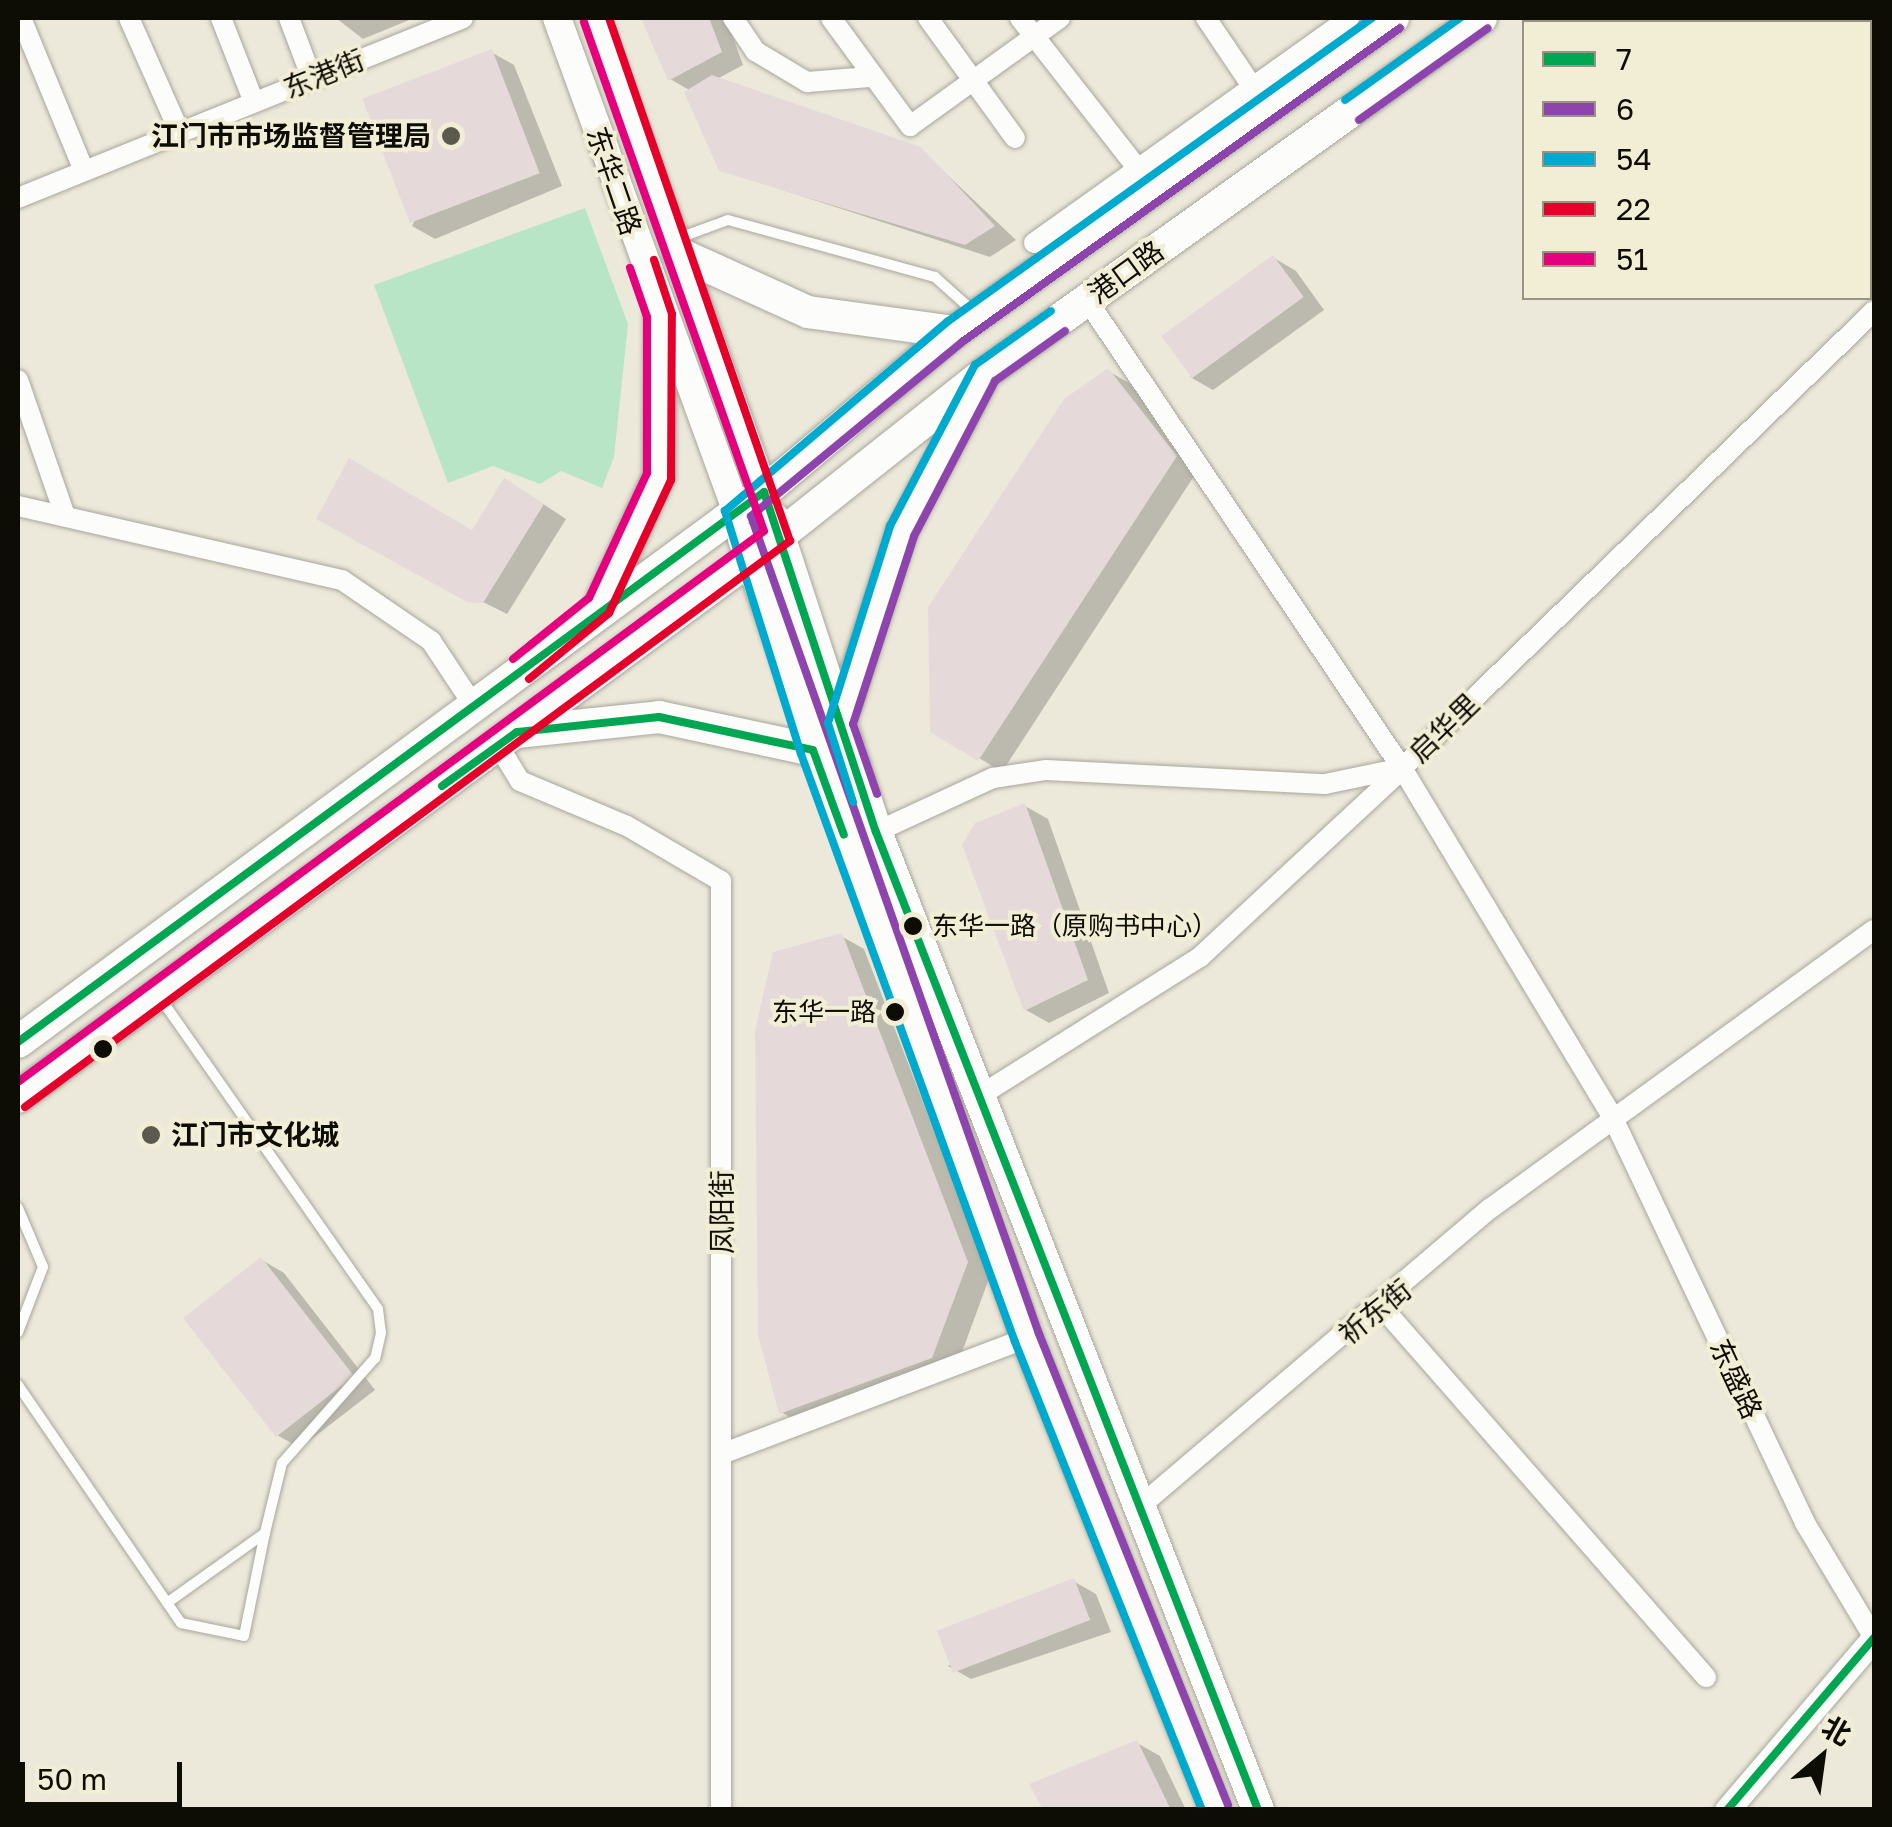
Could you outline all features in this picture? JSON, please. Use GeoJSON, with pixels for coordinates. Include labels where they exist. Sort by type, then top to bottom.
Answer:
{"type":"FeatureCollection","features":[{"type":"Feature","properties":{"kind":"main road","name":"东华二路"},"geometry":{"type":"LineString","coordinates":[[557,18],[660,315],[736,512]]}},
{"type":"Feature","properties":{"kind":"main road","name":"东华二路"},"geometry":{"type":"LineString","coordinates":[[596,18],[764,492]]}},
{"type":"Feature","properties":{"kind":"main road","name":"港口路"},"geometry":{"type":"LineString","coordinates":[[18,1042],[474,706],[599,606],[764,492],[966,324],[1075,246],[1259,98],[1393,18]]}},
{"type":"Feature","properties":{"kind":"main road","name":"港口路"},"geometry":{"type":"LineString","coordinates":[[750,558],[985,373],[1480,18]]}},
{"type":"Feature","properties":{"kind":"main road"},"geometry":{"type":"LineString","coordinates":[[1011,292],[1034,242]]}},
{"type":"Feature","properties":{"kind":"main road"},"geometry":{"type":"LineString","coordinates":[[1075,246],[1096,293]]}},
{"type":"Feature","properties":{"kind":"main road"},"geometry":{"type":"LineString","coordinates":[[678,247],[808,312],[966,324]]}},
{"type":"Feature","properties":{"kind":"main road"},"geometry":{"type":"LineString","coordinates":[[599,606],[659,476],[660,315]]}},
{"type":"Feature","properties":{"kind":"main road"},"geometry":{"type":"LineString","coordinates":[[840,724],[902,531],[985,373]]}},
{"type":"Feature","properties":{"kind":"main road"},"geometry":{"type":"LineString","coordinates":[[764,492],[876,832],[1258,1810]]}},
{"type":"Feature","properties":{"kind":"main road"},"geometry":{"type":"LineString","coordinates":[[736,512],[812,750],[1027,1338],[1216,1810]]}},
{"type":"Feature","properties":{"kind":"main road"},"geometry":{"type":"LineString","coordinates":[[18,1097],[750,558]]}},
{"type":"Feature","properties":{"kind":"main road"},"geometry":{"type":"LineString","coordinates":[[508,738],[658,716],[812,750]]}},
{"type":"Feature","properties":{"kind":"main road"},"geometry":{"type":"LineString","coordinates":[[371,782],[396,820]]}},
{"type":"Feature","properties":{"kind":"street"},"geometry":{"type":"LineString","coordinates":[[22,18],[84,172]]}},
{"type":"Feature","properties":{"kind":"street"},"geometry":{"type":"LineString","coordinates":[[129,18],[180,132]]}},
{"type":"Feature","properties":{"kind":"street"},"geometry":{"type":"LineString","coordinates":[[221,18],[254,102]]}},
{"type":"Feature","properties":{"kind":"street"},"geometry":{"type":"LineString","coordinates":[[289,18],[312,79]]}},
{"type":"Feature","properties":{"kind":"street","name":"东港街"},"geometry":{"type":"LineString","coordinates":[[18,198],[463,18]]}},
{"type":"Feature","properties":{"kind":"street"},"geometry":{"type":"LineString","coordinates":[[733,18],[755,51],[807,82],[870,77]]}},
{"type":"Feature","properties":{"kind":"street"},"geometry":{"type":"LineString","coordinates":[[831,18],[870,77],[910,126],[976,83],[1060,18]]}},
{"type":"Feature","properties":{"kind":"street"},"geometry":{"type":"LineString","coordinates":[[928,18],[1015,138]]}},
{"type":"Feature","properties":{"kind":"street"},"geometry":{"type":"LineString","coordinates":[[1020,18],[1135,165]]}},
{"type":"Feature","properties":{"kind":"street"},"geometry":{"type":"LineString","coordinates":[[1206,18],[1259,98]]}},
{"type":"Feature","properties":{"kind":"street"},"geometry":{"type":"LineString","coordinates":[[1034,242],[1135,165],[1259,98],[1349,18]]}},
{"type":"Feature","properties":{"kind":"street","name":"东盛路"},"geometry":{"type":"LineString","coordinates":[[1096,293],[1402,768],[1611,1114],[1805,1524],[1874,1638]]}},
{"type":"Feature","properties":{"kind":"street","name":"启华里"},"geometry":{"type":"LineString","coordinates":[[876,832],[993,778],[1046,770],[1325,784],[1402,768],[1874,312]]}},
{"type":"Feature","properties":{"kind":"street"},"geometry":{"type":"LineString","coordinates":[[18,380],[65,516]]}},
{"type":"Feature","properties":{"kind":"street"},"geometry":{"type":"LineString","coordinates":[[18,506],[342,580],[430,641],[474,706]]}},
{"type":"Feature","properties":{"kind":"street","name":"凤阳街"},"geometry":{"type":"LineString","coordinates":[[508,738],[520,781],[626,826],[720,881],[724,1453],[721,1810]]}},
{"type":"Feature","properties":{"kind":"street"},"geometry":{"type":"LineString","coordinates":[[981,1095],[1200,958],[1402,768]]}},
{"type":"Feature","properties":{"kind":"street","name":"祈东街"},"geometry":{"type":"LineString","coordinates":[[1138,1508],[1611,1114],[1830,970],[1874,930]]}},
{"type":"Feature","properties":{"kind":"street"},"geometry":{"type":"LineString","coordinates":[[1382,1306],[1706,1677]]}},
{"type":"Feature","properties":{"kind":"street"},"geometry":{"type":"LineString","coordinates":[[724,1453],[1027,1338]]}},
{"type":"Feature","properties":{"kind":"street"},"geometry":{"type":"LineString","coordinates":[[1727,1810],[1874,1638]]}},
{"type":"Feature","properties":{"kind":"lane"},"geometry":{"type":"LineString","coordinates":[[678,247],[728,220],[935,277],[966,324]]}},
{"type":"Feature","properties":{"kind":"lane"},"geometry":{"type":"LineString","coordinates":[[18,1385],[181,1623],[244,1636],[282,1463],[375,1358],[378,1309],[158,994]]}},
{"type":"Feature","properties":{"kind":"lane"},"geometry":{"type":"LineString","coordinates":[[18,1208],[43,1267],[18,1332]]}},
{"type":"Feature","properties":{"kind":"lane"},"geometry":{"type":"LineString","coordinates":[[167,1603],[265,1533]]}},
{"type":"Feature","properties":{"kind":"green space"},"geometry":{"type":"Polygon","coordinates":[[[585,208],[628,324],[614,457],[602,488],[561,471],[540,484],[493,466],[448,483],[374,285],[585,208]]]}},
{"type":"Feature","properties":{"kind":"building"},"geometry":{"type":"Polygon","coordinates":[[[641,18],[709,18],[722,52],[668,81],[641,18]]]}},
{"type":"Feature","properties":{"kind":"building","name":"江门市市场监督管理局"},"geometry":{"type":"Polygon","coordinates":[[[492,49],[540,173],[410,223],[362,99],[492,49]]]}},
{"type":"Feature","properties":{"kind":"building"},"geometry":{"type":"Polygon","coordinates":[[[712,75],[921,147],[995,226],[965,245],[719,171],[684,92],[712,75]]]}},
{"type":"Feature","properties":{"kind":"building"},"geometry":{"type":"Polygon","coordinates":[[[1273,255],[1304,297],[1192,378],[1161,336],[1273,255]]]}},
{"type":"Feature","properties":{"kind":"building"},"geometry":{"type":"Polygon","coordinates":[[[1108,368],[1177,456],[978,761],[930,732],[928,607],[1064,399],[1108,368]]]}},
{"type":"Feature","properties":{"kind":"building"},"geometry":{"type":"Polygon","coordinates":[[[349,458],[472,530],[504,478],[544,504],[483,603],[467,602],[316,519],[349,458]]]}},
{"type":"Feature","properties":{"kind":"building"},"geometry":{"type":"Polygon","coordinates":[[[1025,803],[1088,980],[1024,1011],[962,845],[975,823],[1025,803]]]}},
{"type":"Feature","properties":{"kind":"building"},"geometry":{"type":"Polygon","coordinates":[[[842,933],[968,1262],[932,1358],[779,1414],[758,1335],[755,1031],[773,952],[842,933]]]}},
{"type":"Feature","properties":{"kind":"building"},"geometry":{"type":"Polygon","coordinates":[[[261,1257],[354,1376],[276,1437],[183,1318],[261,1257]]]}},
{"type":"Feature","properties":{"kind":"building"},"geometry":{"type":"Polygon","coordinates":[[[1074,1578],[1090,1620],[953,1673],[937,1631],[1074,1578]]]}},
{"type":"Feature","properties":{"kind":"building"},"geometry":{"type":"Polygon","coordinates":[[[1137,1740],[1171,1810],[1043,1810],[1029,1784],[1137,1740]]]}},
{"type":"Feature","properties":{"kind":"transit line","name":"22"},"geometry":{"type":"LineString","coordinates":[[25,1107],[790,541],[609,18]]}},
{"type":"Feature","properties":{"kind":"transit line","name":"54"},"geometry":{"type":"LineString","coordinates":[[1202,1810],[1015,1342],[801,754],[725,511],[947,322],[1372,18]]}},
{"type":"Feature","properties":{"kind":"transit line","name":"54"},"geometry":{"type":"LineString","coordinates":[[1345,100],[1460,18]]}},
{"type":"Feature","properties":{"kind":"transit line","name":"51"},"geometry":{"type":"LineString","coordinates":[[18,1082],[764,531],[584,22]]}},
{"type":"Feature","properties":{"kind":"transit line","name":"6"},"geometry":{"type":"LineString","coordinates":[[1228,1805],[1039,1334],[751,516],[962,342],[1400,28]]}},
{"type":"Feature","properties":{"kind":"transit line","name":"6"},"geometry":{"type":"LineString","coordinates":[[1359,120],[1488,28]]}},
{"type":"Feature","properties":{"kind":"transit line","name":"22"},"geometry":{"type":"LineString","coordinates":[[529,679],[609,613],[671,480],[672,314],[654,260]]}},
{"type":"Feature","properties":{"kind":"transit line","name":"51"},"geometry":{"type":"LineString","coordinates":[[513,659],[589,598],[647,473],[647,317],[630,268]]}},
{"type":"Feature","properties":{"kind":"transit line","name":"54"},"geometry":{"type":"LineString","coordinates":[[853,802],[828,723],[890,526],[975,365],[1051,311]]}},
{"type":"Feature","properties":{"kind":"transit line","name":"6"},"geometry":{"type":"LineString","coordinates":[[877,794],[853,724],[914,536],[995,381],[1065,331]]}},
{"type":"Feature","properties":{"kind":"transit line","name":"7"},"geometry":{"type":"LineString","coordinates":[[18,1042],[764,492],[876,832],[1258,1810]]}},
{"type":"Feature","properties":{"kind":"transit line","name":"7"},"geometry":{"type":"LineString","coordinates":[[442,786],[517,732],[659,717],[813,750],[844,835]]}},
{"type":"Feature","properties":{"kind":"transit line","name":"7"},"geometry":{"type":"LineString","coordinates":[[1727,1810],[1874,1638]]}},
{"type":"Feature","properties":{"kind":"place","name":"江门市市场监督管理局"},"geometry":{"type":"Point","coordinates":[451,136]}},
{"type":"Feature","properties":{"kind":"place","name":"东华一路（原购书中心）"},"geometry":{"type":"Point","coordinates":[913,926]}},
{"type":"Feature","properties":{"kind":"place","name":"东华一路"},"geometry":{"type":"Point","coordinates":[895,1012]}},
{"type":"Feature","properties":{"kind":"place","name":"江门市文化城"},"geometry":{"type":"Point","coordinates":[151,1135]}}]}
